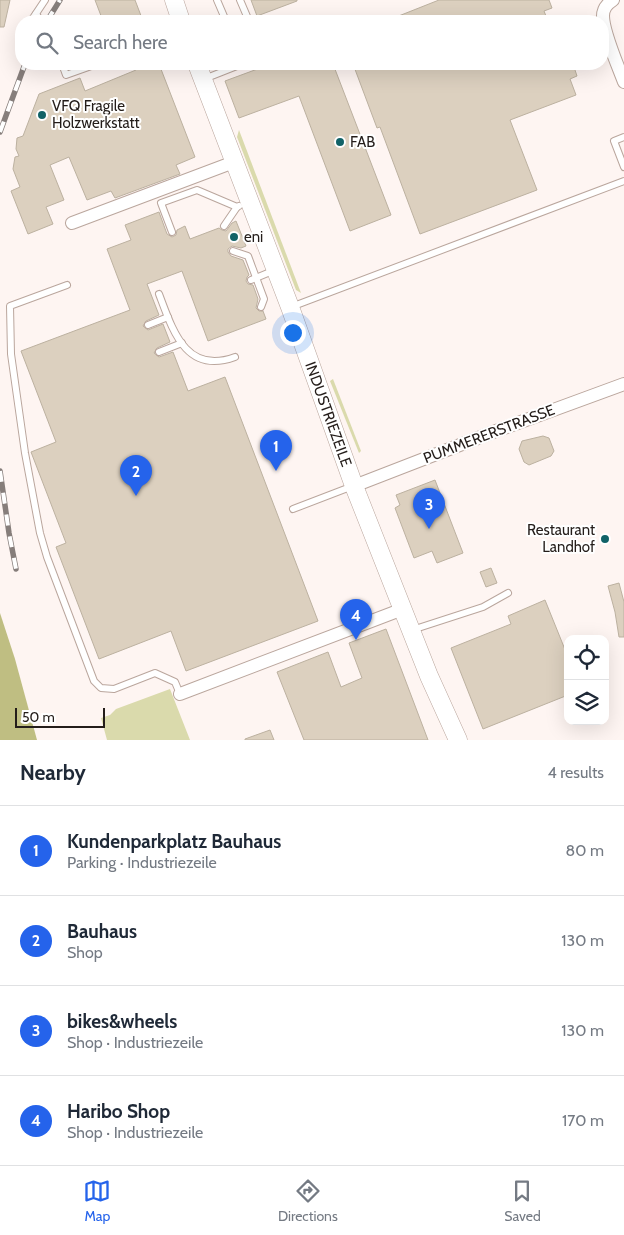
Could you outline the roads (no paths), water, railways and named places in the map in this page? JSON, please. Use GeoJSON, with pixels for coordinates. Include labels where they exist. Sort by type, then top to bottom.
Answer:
{"type":"FeatureCollection","features":[{"type":"Feature","properties":{"kind":"main road"},"geometry":{"type":"LineString","coordinates":[[174,0],[179,15]]}},
{"type":"Feature","properties":{"kind":"main road","name":"INDUSTRIEZEILE"},"geometry":{"type":"LineString","coordinates":[[200,71],[234,162],[243,205],[276,270],[354,486],[429,676],[458,740]]}},
{"type":"Feature","properties":{"kind":"street"},"geometry":{"type":"LineString","coordinates":[[603,15],[605,6],[613,0]]}},
{"type":"Feature","properties":{"kind":"street"},"geometry":{"type":"LineString","coordinates":[[609,38],[624,82]]}},
{"type":"Feature","properties":{"kind":"street"},"geometry":{"type":"LineString","coordinates":[[72,223],[234,162]]}},
{"type":"Feature","properties":{"kind":"street","name":"PUMMERERSTRASSE"},"geometry":{"type":"LineString","coordinates":[[354,486],[624,384]]}},
{"type":"Feature","properties":{"kind":"street"},"geometry":{"type":"LineString","coordinates":[[180,694],[403,609]]}},
{"type":"Feature","properties":{"kind":"lane"},"geometry":{"type":"LineString","coordinates":[[36,14],[45,0]]}},
{"type":"Feature","properties":{"kind":"lane"},"geometry":{"type":"LineString","coordinates":[[217,0],[223,15]]}},
{"type":"Feature","properties":{"kind":"lane"},"geometry":{"type":"LineString","coordinates":[[240,0],[246,15]]}},
{"type":"Feature","properties":{"kind":"lane"},"geometry":{"type":"LineString","coordinates":[[64,70],[66,75],[80,70]]}},
{"type":"Feature","properties":{"kind":"lane"},"geometry":{"type":"LineString","coordinates":[[624,137],[614,141],[624,167]]}},
{"type":"Feature","properties":{"kind":"lane"},"geometry":{"type":"LineString","coordinates":[[290,307],[624,181]]}},
{"type":"Feature","properties":{"kind":"lane"},"geometry":{"type":"LineString","coordinates":[[172,232],[161,203],[197,190],[243,205],[224,226]]}},
{"type":"Feature","properties":{"kind":"lane"},"geometry":{"type":"LineString","coordinates":[[233,251],[248,256],[253,279],[264,299],[261,307]]}},
{"type":"Feature","properties":{"kind":"lane"},"geometry":{"type":"LineString","coordinates":[[253,279],[276,270]]}},
{"type":"Feature","properties":{"kind":"lane"},"geometry":{"type":"LineString","coordinates":[[67,285],[10,306],[11,354],[25,453],[40,533],[47,557],[94,680],[101,688],[114,689],[156,673],[176,682],[180,694]]}},
{"type":"Feature","properties":{"kind":"lane"},"geometry":{"type":"LineString","coordinates":[[159,294],[176,335],[193,355],[203,360],[214,362],[235,357]]}},
{"type":"Feature","properties":{"kind":"lane"},"geometry":{"type":"LineString","coordinates":[[148,325],[168,317]]}},
{"type":"Feature","properties":{"kind":"lane"},"geometry":{"type":"LineString","coordinates":[[159,352],[182,343]]}},
{"type":"Feature","properties":{"kind":"lane"},"geometry":{"type":"LineString","coordinates":[[293,509],[354,486]]}},
{"type":"Feature","properties":{"kind":"lane"},"geometry":{"type":"LineString","coordinates":[[411,631],[483,607],[508,593]]}},
{"type":"Feature","properties":{"kind":"railway"},"geometry":{"type":"LineString","coordinates":[[51,15],[60,0]]}},
{"type":"Feature","properties":{"kind":"railway"},"geometry":{"type":"LineString","coordinates":[[0,132],[23,70]]}},
{"type":"Feature","properties":{"kind":"railway"},"geometry":{"type":"LineString","coordinates":[[0,471],[16,569]]}},
{"type":"Feature","properties":{"kind":"place","name":"VFQ Fragile Holzwerkstatt"},"geometry":{"type":"Point","coordinates":[42,115]}},
{"type":"Feature","properties":{"kind":"place","name":"FAB"},"geometry":{"type":"Point","coordinates":[340,142]}},
{"type":"Feature","properties":{"kind":"place","name":"eni"},"geometry":{"type":"Point","coordinates":[234,237]}},
{"type":"Feature","properties":{"kind":"place","name":"Kundenparkplatz Bauhaus"},"geometry":{"type":"Point","coordinates":[276,471]}},
{"type":"Feature","properties":{"kind":"place","name":"Bauhaus"},"geometry":{"type":"Point","coordinates":[136,496]}},
{"type":"Feature","properties":{"kind":"place","name":"bikes&wheels"},"geometry":{"type":"Point","coordinates":[429,529]}},
{"type":"Feature","properties":{"kind":"place","name":"Restaurant Landhof"},"geometry":{"type":"Point","coordinates":[605,539]}},
{"type":"Feature","properties":{"kind":"place","name":"Haribo Shop"},"geometry":{"type":"Point","coordinates":[356,640]}}]}
